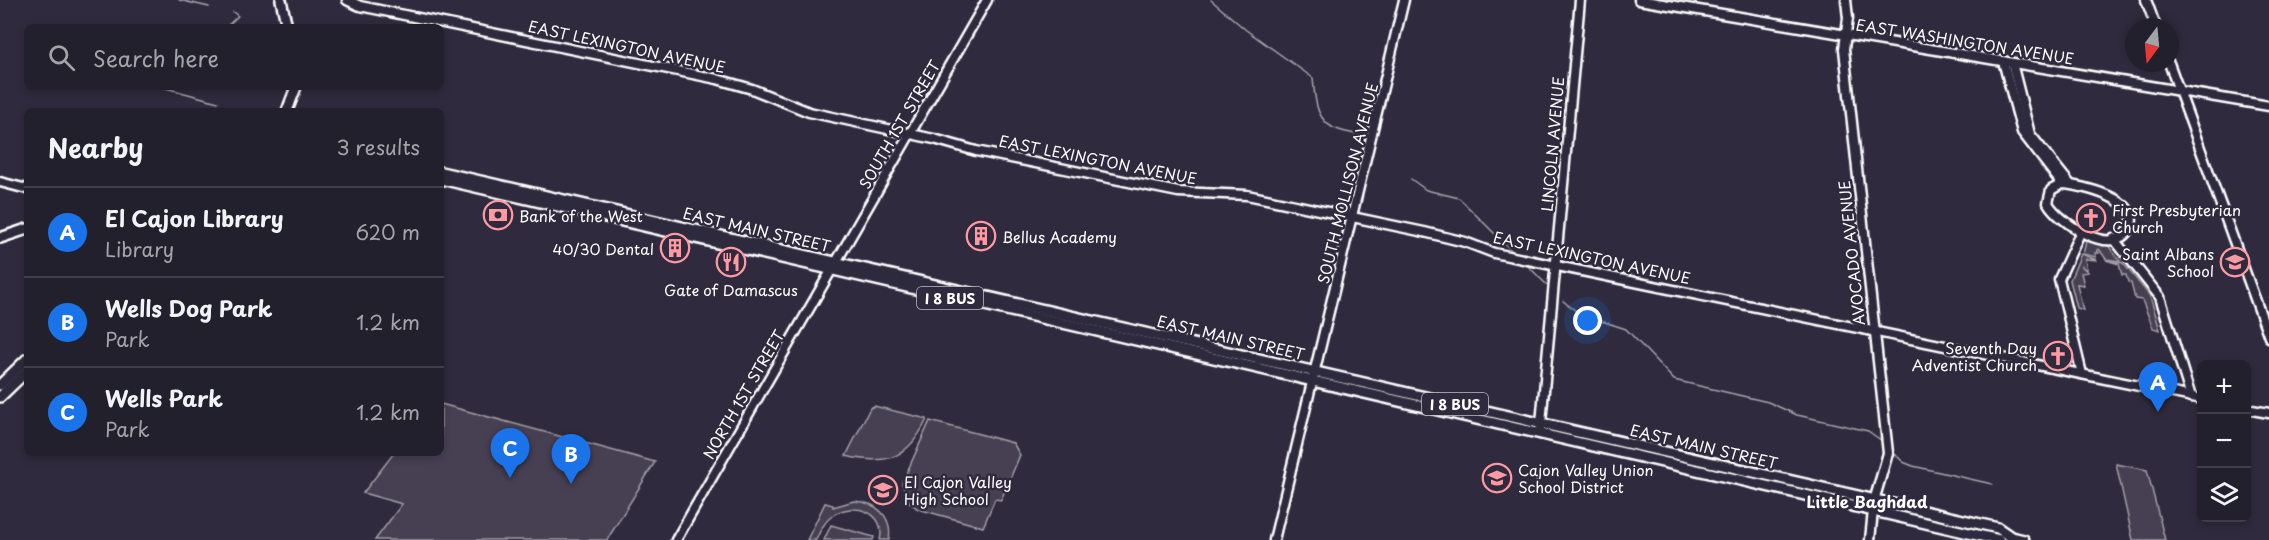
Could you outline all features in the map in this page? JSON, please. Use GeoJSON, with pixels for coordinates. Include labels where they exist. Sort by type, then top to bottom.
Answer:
{"type":"FeatureCollection","features":[{"type":"Feature","properties":{"kind":"main road"},"geometry":{"type":"LineString","coordinates":[[281,0],[286,24]]}},
{"type":"Feature","properties":{"kind":"main road","name":"EAST WASHINGTON AVENUE"},"geometry":{"type":"LineString","coordinates":[[1639,0],[1845,35]]}},
{"type":"Feature","properties":{"kind":"main road"},"geometry":{"type":"LineString","coordinates":[[288,108],[295,90]]}},
{"type":"Feature","properties":{"kind":"main road"},"geometry":{"type":"LineString","coordinates":[[2179,91],[2269,106]]}},
{"type":"Feature","properties":{"kind":"main road","name":"EAST MAIN STREET"},"geometry":{"type":"LineString","coordinates":[[448,178],[1466,411],[2004,539],[2024,540]]}},
{"type":"Feature","properties":{"kind":"main road"},"geometry":{"type":"LineString","coordinates":[[0,238],[24,230]]}},
{"type":"Feature","properties":{"kind":"main road"},"geometry":{"type":"LineString","coordinates":[[0,385],[24,362]]}},
{"type":"Feature","properties":{"kind":"main road"},"geometry":{"type":"LineString","coordinates":[[0,397],[24,374]]}},
{"type":"Feature","properties":{"kind":"street","name":"EAST LEXINGTON AVENUE"},"geometry":{"type":"LineString","coordinates":[[347,0],[360,6],[717,79],[752,89],[808,112],[976,151],[1178,192],[1246,195],[1434,234],[1494,253],[2197,398]]}},
{"type":"Feature","properties":{"kind":"street","name":"SOUTH 1ST STREET"},"geometry":{"type":"LineString","coordinates":[[833,266],[987,0]]}},
{"type":"Feature","properties":{"kind":"street","name":"SOUTH MOLLISON AVENUE"},"geometry":{"type":"LineString","coordinates":[[1274,540],[1404,0]]}},
{"type":"Feature","properties":{"kind":"street","name":"LINCOLN AVENUE"},"geometry":{"type":"LineString","coordinates":[[1541,429],[1580,0]]}},
{"type":"Feature","properties":{"kind":"street","name":"AVOCADO AVENUE"},"geometry":{"type":"LineString","coordinates":[[1846,0],[1848,18],[1845,55],[1888,453],[1873,506],[1870,540]]}},
{"type":"Feature","properties":{"kind":"street"},"geometry":{"type":"LineString","coordinates":[[2146,0],[2153,18]]}},
{"type":"Feature","properties":{"kind":"street","name":"EAST WASHINGTON AVENUE"},"geometry":{"type":"LineString","coordinates":[[1845,35],[2179,91]]}},
{"type":"Feature","properties":{"kind":"street"},"geometry":{"type":"LineString","coordinates":[[2003,61],[2022,132],[2066,184]]}},
{"type":"Feature","properties":{"kind":"street"},"geometry":{"type":"LineString","coordinates":[[2012,63],[2030,134],[2066,184]]}},
{"type":"Feature","properties":{"kind":"street"},"geometry":{"type":"LineString","coordinates":[[2172,72],[2269,337]]}},
{"type":"Feature","properties":{"kind":"street"},"geometry":{"type":"LineString","coordinates":[[0,182],[24,188]]}},
{"type":"Feature","properties":{"kind":"street"},"geometry":{"type":"LineString","coordinates":[[2066,184],[2087,186],[2102,191],[2118,201],[2126,210],[2131,225],[2122,236],[2113,238],[2080,233],[2061,221],[2050,208],[2048,194],[2054,187],[2066,184]]}},
{"type":"Feature","properties":{"kind":"street"},"geometry":{"type":"LineString","coordinates":[[2080,233],[2059,279],[2082,374]]}},
{"type":"Feature","properties":{"kind":"street"},"geometry":{"type":"LineString","coordinates":[[2113,238],[2160,297],[2191,397]]}},
{"type":"Feature","properties":{"kind":"street","name":"NORTH 1ST STREET"},"geometry":{"type":"LineString","coordinates":[[676,540],[833,266]]}},
{"type":"Feature","properties":{"kind":"street"},"geometry":{"type":"LineString","coordinates":[[2251,410],[2269,413]]}},
{"type":"Feature","properties":{"kind":"shaded area"},"geometry":{"type":"Polygon","coordinates":[[[2090,240],[2107,244],[2120,261],[2106,259],[2099,249],[2097,250],[2099,253],[2095,253],[2096,257],[2083,254],[2086,242],[2090,240]]]}},
{"type":"Feature","properties":{"kind":"shaded area"},"geometry":{"type":"Polygon","coordinates":[[[2081,254],[2097,260],[2085,259],[2087,270],[2081,266],[2088,272],[2081,273],[2084,285],[2077,284],[2083,310],[2077,308],[2070,280],[2081,254]]]}},
{"type":"Feature","properties":{"kind":"shaded area"},"geometry":{"type":"Polygon","coordinates":[[[2106,260],[2123,263],[2150,296],[2160,330],[2153,328],[2142,300],[2135,299],[2131,283],[2128,282],[2126,275],[2122,275],[2119,264],[2106,260]]]}},
{"type":"Feature","properties":{"kind":"shaded area"},"geometry":{"type":"Polygon","coordinates":[[[444,405],[655,462],[607,540],[375,540],[402,504],[363,493],[392,456],[444,456],[444,405]]]}},
{"type":"Feature","properties":{"kind":"shaded area"},"geometry":{"type":"Polygon","coordinates":[[[874,406],[927,419],[913,443],[895,456],[873,460],[846,456],[870,408],[874,406]]]}},
{"type":"Feature","properties":{"kind":"shaded area"},"geometry":{"type":"Polygon","coordinates":[[[930,421],[1013,443],[1020,455],[1001,500],[995,499],[983,527],[918,509],[909,502],[902,483],[930,421]]]}},
{"type":"Feature","properties":{"kind":"shaded area"},"geometry":{"type":"Polygon","coordinates":[[[2116,464],[2147,470],[2165,540],[2133,540],[2116,464]]]}},
{"type":"Feature","properties":{"kind":"shaded area"},"geometry":{"type":"Polygon","coordinates":[[[854,501],[870,504],[882,512],[890,532],[889,540],[880,540],[881,530],[873,516],[858,509],[849,509],[829,518],[816,540],[807,540],[825,503],[833,507],[854,501]]]}},
{"type":"Feature","properties":{"kind":"shaded area"},"geometry":{"type":"Polygon","coordinates":[[[831,525],[874,537],[873,540],[824,540],[831,525]]]}},
{"type":"Feature","properties":{"kind":"waterway"},"geometry":{"type":"LineString","coordinates":[[179,0],[209,7]]}},
{"type":"Feature","properties":{"kind":"waterway"},"geometry":{"type":"LineString","coordinates":[[1211,0],[1246,30],[1313,78],[1318,109],[1325,122],[1331,127],[1362,136]]}},
{"type":"Feature","properties":{"kind":"waterway"},"geometry":{"type":"LineString","coordinates":[[229,24],[238,16],[233,12]]}},
{"type":"Feature","properties":{"kind":"waterway"},"geometry":{"type":"LineString","coordinates":[[173,90],[218,102]]}},
{"type":"Feature","properties":{"kind":"waterway"},"geometry":{"type":"LineString","coordinates":[[1411,179],[1426,190],[1459,198],[1512,251]]}},
{"type":"Feature","properties":{"kind":"waterway"},"geometry":{"type":"LineString","coordinates":[[1528,266],[1547,285]]}},
{"type":"Feature","properties":{"kind":"waterway"},"geometry":{"type":"LineString","coordinates":[[1563,301],[1580,314],[1626,329],[1674,380],[1768,402],[1797,415],[1868,431],[1882,441]]}},
{"type":"Feature","properties":{"kind":"waterway"},"geometry":{"type":"LineString","coordinates":[[1892,451],[1903,462],[1913,466],[1992,484]]}},
{"type":"Feature","properties":{"kind":"place","name":"Bank of the West"},"geometry":{"type":"Point","coordinates":[498,215]}},
{"type":"Feature","properties":{"kind":"place","name":"First Presbyterian Church"},"geometry":{"type":"Point","coordinates":[2091,218]}},
{"type":"Feature","properties":{"kind":"place","name":"Bellus Academy"},"geometry":{"type":"Point","coordinates":[981,236]}},
{"type":"Feature","properties":{"kind":"place","name":"40/30 Dental"},"geometry":{"type":"Point","coordinates":[675,248]}},
{"type":"Feature","properties":{"kind":"place","name":"Gate of Damascus"},"geometry":{"type":"Point","coordinates":[731,262]}},
{"type":"Feature","properties":{"kind":"place","name":"Saint Albans School"},"geometry":{"type":"Point","coordinates":[2235,262]}},
{"type":"Feature","properties":{"kind":"place","name":"Seventh Day Adventist Church"},"geometry":{"type":"Point","coordinates":[2058,356]}},
{"type":"Feature","properties":{"kind":"place","name":"El Cajon Library"},"geometry":{"type":"Point","coordinates":[2158,412]}},
{"type":"Feature","properties":{"kind":"place","name":"Wells Park"},"geometry":{"type":"Point","coordinates":[510,478]}},
{"type":"Feature","properties":{"kind":"place","name":"Cajon Valley Union School District"},"geometry":{"type":"Point","coordinates":[1497,478]}},
{"type":"Feature","properties":{"kind":"place","name":"Wells Dog Park"},"geometry":{"type":"Point","coordinates":[571,484]}},
{"type":"Feature","properties":{"kind":"place","name":"El Cajon Valley High School"},"geometry":{"type":"Point","coordinates":[883,490]}},
{"type":"Feature","properties":{"kind":"district","name":"Little Baghdad"},"geometry":{"type":"Point","coordinates":[1867,501]}}]}
